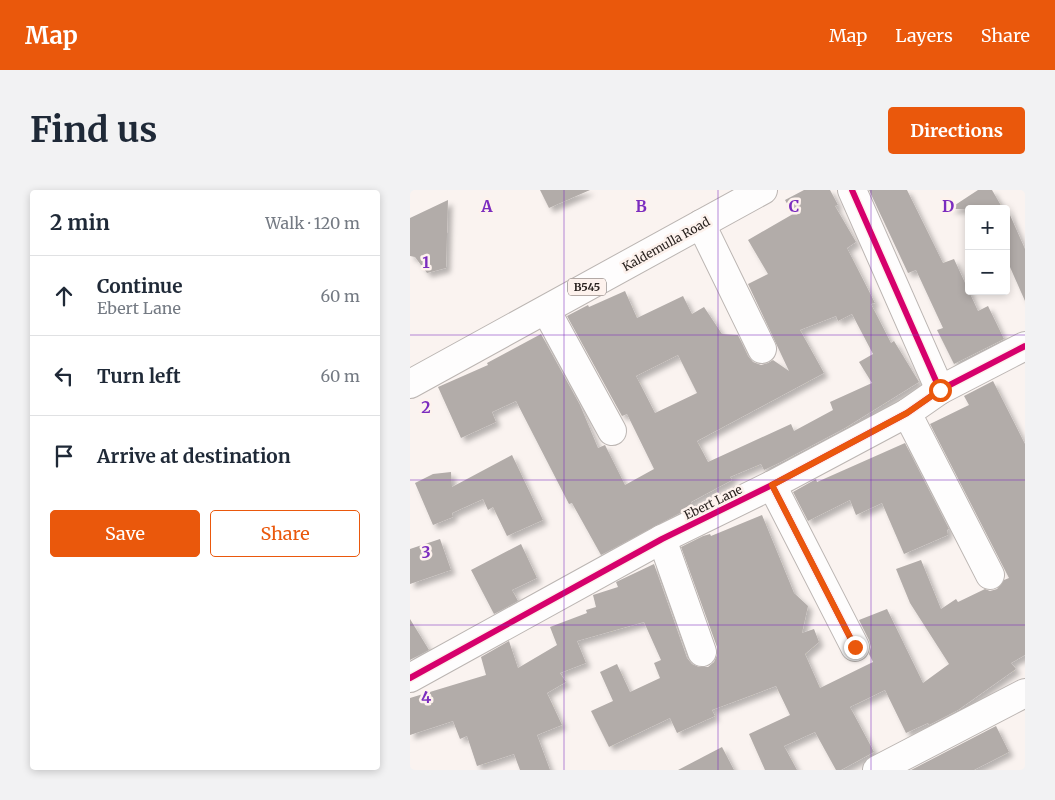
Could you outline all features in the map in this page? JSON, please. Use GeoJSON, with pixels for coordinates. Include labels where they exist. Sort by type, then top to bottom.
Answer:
{"type":"FeatureCollection","features":[{"type":"Feature","properties":{"kind":"street","name":"Kaldemulla Road"},"geometry":{"type":"LineString","coordinates":[[410,384],[763,190]]}},
{"type":"Feature","properties":{"kind":"street"},"geometry":{"type":"LineString","coordinates":[[852,190],[940,390]]}},
{"type":"Feature","properties":{"kind":"street"},"geometry":{"type":"LineString","coordinates":[[701,224],[762,349]]}},
{"type":"Feature","properties":{"kind":"street"},"geometry":{"type":"LineString","coordinates":[[546,310],[612,431]]}},
{"type":"Feature","properties":{"kind":"street","name":"Ebert Lane"},"geometry":{"type":"LineString","coordinates":[[410,678],[662,539],[772,485],[907,413],[940,390],[1025,346]]}},
{"type":"Feature","properties":{"kind":"street"},"geometry":{"type":"LineString","coordinates":[[907,413],[990,575]]}},
{"type":"Feature","properties":{"kind":"street"},"geometry":{"type":"LineString","coordinates":[[772,485],[855,647]]}},
{"type":"Feature","properties":{"kind":"street"},"geometry":{"type":"LineString","coordinates":[[662,539],[702,652]]}},
{"type":"Feature","properties":{"kind":"street"},"geometry":{"type":"LineString","coordinates":[[877,770],[1025,693]]}},
{"type":"Feature","properties":{"kind":"building"},"geometry":{"type":"Polygon","coordinates":[[[540,190],[590,190],[549,208],[540,190]]]}},
{"type":"Feature","properties":{"kind":"building"},"geometry":{"type":"Polygon","coordinates":[[[804,190],[830,190],[838,205],[835,206],[856,242],[847,248],[875,303],[871,304],[891,343],[894,341],[919,382],[845,428],[779,463],[764,470],[761,464],[730,477],[732,480],[691,502],[693,506],[601,555],[572,503],[569,504],[516,401],[492,412],[496,422],[461,438],[438,387],[488,365],[487,363],[541,334],[580,405],[598,448],[605,445],[625,485],[654,469],[627,414],[622,416],[567,316],[588,305],[589,307],[625,291],[637,318],[683,296],[692,314],[704,307],[722,334],[738,335],[753,362],[761,365],[773,360],[789,371],[748,284],[768,274],[748,240],[793,214],[785,200],[804,190]],[[852,314],[838,321],[836,316],[800,330],[824,373],[697,441],[708,462],[791,424],[794,431],[833,410],[830,402],[872,383],[859,362],[873,354],[852,314]],[[678,355],[636,376],[655,413],[697,393],[678,355]]]}},
{"type":"Feature","properties":{"kind":"building"},"geometry":{"type":"Polygon","coordinates":[[[869,190],[907,190],[943,263],[954,259],[965,283],[965,295],[971,295],[978,311],[988,306],[1004,339],[954,364],[937,330],[943,328],[916,270],[908,273],[869,190]]]}},
{"type":"Feature","properties":{"kind":"building"},"geometry":{"type":"Polygon","coordinates":[[[978,190],[992,190],[1001,205],[965,205],[965,209],[949,209],[978,190]]]}},
{"type":"Feature","properties":{"kind":"building"},"geometry":{"type":"Polygon","coordinates":[[[448,200],[446,268],[427,273],[415,257],[410,256],[410,218],[448,200]]]}},
{"type":"Feature","properties":{"kind":"building"},"geometry":{"type":"Polygon","coordinates":[[[1010,215],[1025,249],[1025,301],[1010,267],[1010,215]]]}},
{"type":"Feature","properties":{"kind":"building"},"geometry":{"type":"Polygon","coordinates":[[[993,381],[1025,444],[1025,655],[1011,663],[1016,669],[958,710],[929,725],[928,723],[906,733],[885,690],[850,707],[874,752],[841,770],[836,770],[815,732],[784,746],[797,770],[765,770],[749,734],[790,715],[776,686],[712,710],[715,716],[677,733],[670,718],[609,747],[591,711],[613,701],[600,672],[617,664],[630,692],[660,678],[654,663],[661,660],[644,622],[577,641],[586,663],[560,673],[566,682],[547,693],[562,725],[537,735],[550,770],[520,770],[514,754],[477,766],[467,736],[460,739],[453,721],[410,735],[410,698],[486,675],[481,657],[509,641],[518,668],[557,645],[550,627],[587,613],[586,610],[596,607],[593,595],[618,587],[616,582],[654,564],[687,658],[692,664],[699,667],[708,667],[714,662],[717,655],[717,647],[681,547],[703,536],[710,534],[711,536],[762,515],[794,593],[808,606],[802,633],[814,629],[819,642],[805,654],[820,688],[873,662],[869,654],[871,647],[869,640],[859,620],[887,609],[923,683],[949,664],[910,603],[896,569],[921,560],[941,609],[956,599],[958,602],[985,589],[990,591],[997,589],[1004,580],[1009,578],[930,424],[969,405],[964,396],[993,381]]]}},
{"type":"Feature","properties":{"kind":"building"},"geometry":{"type":"Polygon","coordinates":[[[905,443],[949,529],[947,530],[948,535],[904,554],[882,503],[856,515],[850,500],[808,521],[793,492],[816,479],[817,482],[905,443]]]}},
{"type":"Feature","properties":{"kind":"building"},"geometry":{"type":"Polygon","coordinates":[[[512,455],[543,520],[507,536],[493,507],[488,510],[483,499],[452,513],[453,517],[433,525],[415,483],[433,474],[451,472],[452,487],[512,455]]]}},
{"type":"Feature","properties":{"kind":"building"},"geometry":{"type":"Polygon","coordinates":[[[440,539],[451,570],[410,584],[410,549],[440,539]]]}},
{"type":"Feature","properties":{"kind":"building"},"geometry":{"type":"Polygon","coordinates":[[[521,544],[537,578],[512,590],[518,601],[494,614],[471,570],[521,544]]]}},
{"type":"Feature","properties":{"kind":"building"},"geometry":{"type":"Polygon","coordinates":[[[410,619],[429,650],[410,660],[410,619]]]}},
{"type":"Feature","properties":{"kind":"building"},"geometry":{"type":"Polygon","coordinates":[[[996,726],[1009,752],[974,770],[911,770],[996,726]]]}},
{"type":"Feature","properties":{"kind":"building"},"geometry":{"type":"Polygon","coordinates":[[[722,747],[734,770],[678,770],[722,747]]]}},
{"type":"Feature","properties":{"kind":"cycle path"},"geometry":{"type":"LineString","coordinates":[[852,190],[940,390]]}},
{"type":"Feature","properties":{"kind":"cycle path"},"geometry":{"type":"LineString","coordinates":[[410,678],[662,539],[772,485],[907,413],[940,390],[1025,346]]}},
{"type":"Feature","properties":{"kind":"cycle path"},"geometry":{"type":"LineString","coordinates":[[772,485],[855,647]]}},
{"type":"Feature","properties":{"kind":"route"},"geometry":{"type":"LineString","coordinates":[[855,647],[772,485],[907,413],[940,390]]}}]}
